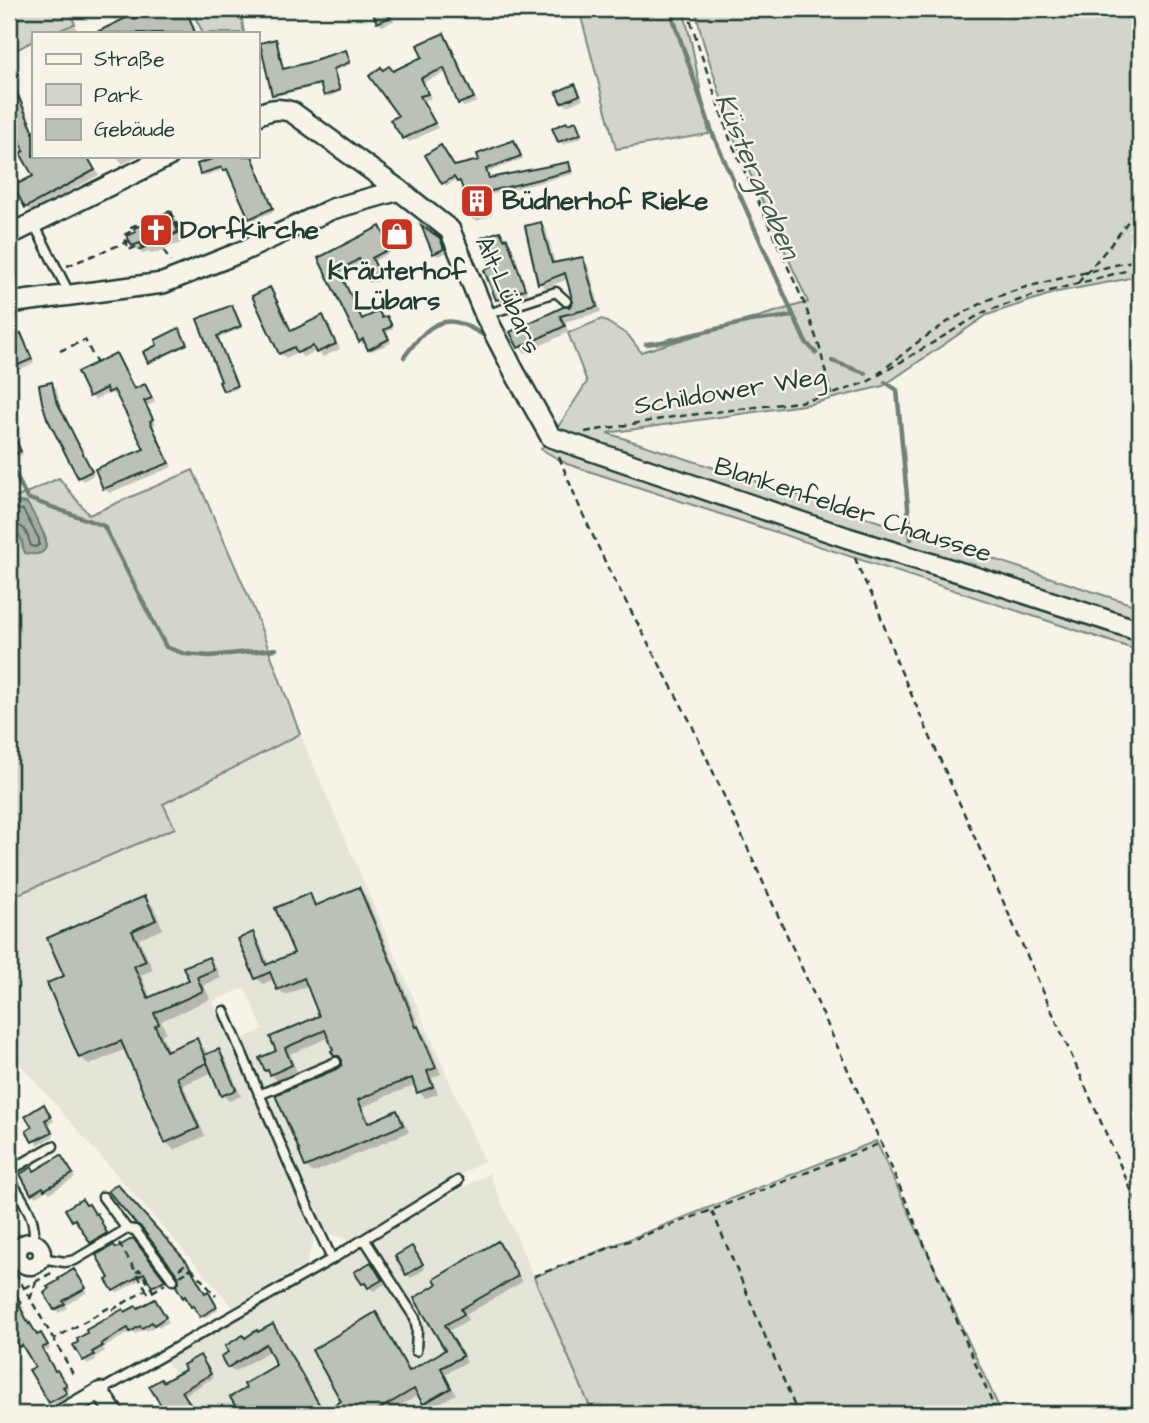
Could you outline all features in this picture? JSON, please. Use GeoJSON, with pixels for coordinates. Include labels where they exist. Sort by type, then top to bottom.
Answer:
{"type":"FeatureCollection","features":[{"type":"Feature","properties":{"kind":"street","name":"Alt-Lübars"},"geometry":{"type":"LineString","coordinates":[[259,114],[271,109],[292,112],[450,230],[485,315],[551,437]]}},
{"type":"Feature","properties":{"kind":"street"},"geometry":{"type":"LineString","coordinates":[[9,235],[165,158]]}},
{"type":"Feature","properties":{"kind":"street"},"geometry":{"type":"LineString","coordinates":[[9,303],[163,283],[241,252],[332,209],[399,190]]}},
{"type":"Feature","properties":{"kind":"street","name":"Blankenfelder Chaussee"},"geometry":{"type":"LineString","coordinates":[[551,437],[848,538],[1140,631]]}},
{"type":"Feature","properties":{"kind":"street"},"geometry":{"type":"LineString","coordinates":[[30,1242],[39,1247],[41,1258],[36,1264],[28,1266],[12,1255],[22,1244],[30,1242]]}},
{"type":"Feature","properties":{"kind":"street"},"geometry":{"type":"LineString","coordinates":[[60,1414],[100,1391],[115,1414]]}},
{"type":"Feature","properties":{"kind":"lane"},"geometry":{"type":"LineString","coordinates":[[34,224],[70,296]]}},
{"type":"Feature","properties":{"kind":"lane"},"geometry":{"type":"LineString","coordinates":[[485,315],[556,292],[566,301]]}},
{"type":"Feature","properties":{"kind":"lane"},"geometry":{"type":"LineString","coordinates":[[225,1012],[332,1259]]}},
{"type":"Feature","properties":{"kind":"lane"},"geometry":{"type":"LineString","coordinates":[[260,1095],[336,1062]]}},
{"type":"Feature","properties":{"kind":"lane"},"geometry":{"type":"LineString","coordinates":[[9,1171],[53,1146]]}},
{"type":"Feature","properties":{"kind":"lane"},"geometry":{"type":"LineString","coordinates":[[9,1180],[31,1214],[35,1234],[33,1243]]}},
{"type":"Feature","properties":{"kind":"lane"},"geometry":{"type":"LineString","coordinates":[[100,1391],[365,1240],[458,1181]]}},
{"type":"Feature","properties":{"kind":"lane"},"geometry":{"type":"LineString","coordinates":[[103,1197],[127,1229]]}},
{"type":"Feature","properties":{"kind":"lane"},"geometry":{"type":"LineString","coordinates":[[41,1258],[65,1262],[75,1260],[127,1229],[135,1230],[175,1275]]}},
{"type":"Feature","properties":{"kind":"lane"},"geometry":{"type":"LineString","coordinates":[[365,1240],[415,1318],[416,1351]]}},
{"type":"Feature","properties":{"kind":"path"},"geometry":{"type":"LineString","coordinates":[[687,9],[730,139],[805,305],[820,349],[831,395]]}},
{"type":"Feature","properties":{"kind":"path"},"geometry":{"type":"LineString","coordinates":[[1078,284],[1117,236],[1140,199]]}},
{"type":"Feature","properties":{"kind":"path"},"geometry":{"type":"LineString","coordinates":[[171,211],[180,232],[140,249],[138,246],[129,250],[128,241],[124,235],[132,231],[131,228],[171,211]]}},
{"type":"Feature","properties":{"kind":"path"},"geometry":{"type":"LineString","coordinates":[[159,240],[171,265]]}},
{"type":"Feature","properties":{"kind":"path"},"geometry":{"type":"LineString","coordinates":[[58,270],[128,241]]}},
{"type":"Feature","properties":{"kind":"path"},"geometry":{"type":"LineString","coordinates":[[869,381],[918,342],[949,321],[990,299],[1026,287],[1140,259]]}},
{"type":"Feature","properties":{"kind":"path","name":"Schildower Weg"},"geometry":{"type":"LineString","coordinates":[[578,433],[673,417],[799,402],[831,395],[869,381],[984,312],[1035,295],[1140,267]]}},
{"type":"Feature","properties":{"kind":"path"},"geometry":{"type":"LineString","coordinates":[[60,351],[85,340],[96,362]]}},
{"type":"Feature","properties":{"kind":"path"},"geometry":{"type":"LineString","coordinates":[[551,437],[580,508],[610,570],[691,723],[881,1143],[997,1414]]}},
{"type":"Feature","properties":{"kind":"path"},"geometry":{"type":"LineString","coordinates":[[848,538],[862,576],[876,603],[896,660],[1140,1210]]}},
{"type":"Feature","properties":{"kind":"path"},"geometry":{"type":"LineString","coordinates":[[534,1276],[881,1143]]}},
{"type":"Feature","properties":{"kind":"path"},"geometry":{"type":"LineString","coordinates":[[712,1210],[798,1414]]}},
{"type":"Feature","properties":{"kind":"path"},"geometry":{"type":"LineString","coordinates":[[12,1255],[24,1288],[73,1374]]}},
{"type":"Feature","properties":{"kind":"path"},"geometry":{"type":"LineString","coordinates":[[24,1288],[75,1260]]}},
{"type":"Feature","properties":{"kind":"path"},"geometry":{"type":"LineString","coordinates":[[175,1275],[184,1265],[190,1270]]}},
{"type":"Feature","properties":{"kind":"path"},"geometry":{"type":"LineString","coordinates":[[136,1272],[140,1270],[153,1291]]}},
{"type":"Feature","properties":{"kind":"path"},"geometry":{"type":"LineString","coordinates":[[54,1339],[146,1290],[139,1277]]}},
{"type":"Feature","properties":{"kind":"path"},"geometry":{"type":"LineString","coordinates":[[30,1299],[37,1280]]}},
{"type":"Feature","properties":{"kind":"shaded area"},"geometry":{"type":"Polygon","coordinates":[[[300,734],[484,1161],[348,1240],[325,1232],[242,1039],[263,1029],[245,988],[213,1001],[314,1239],[306,1265],[233,1307],[9,1052],[9,898],[174,827],[163,804],[300,734]]]}},
{"type":"Feature","properties":{"kind":"shaded area"},"geometry":{"type":"Polygon","coordinates":[[[489,1173],[593,1414],[197,1414],[166,1360],[489,1173]]]}},
{"type":"Feature","properties":{"kind":"green space"},"geometry":{"type":"Polygon","coordinates":[[[9,9],[68,9],[75,24],[55,32],[32,32],[32,42],[9,54],[9,9]]]}},
{"type":"Feature","properties":{"kind":"green space"},"geometry":{"type":"Polygon","coordinates":[[[190,9],[240,9],[244,32],[202,32],[190,9]]]}},
{"type":"Feature","properties":{"kind":"green space"},"geometry":{"type":"Polygon","coordinates":[[[579,9],[683,9],[709,134],[616,149],[579,9]]]}},
{"type":"Feature","properties":{"kind":"green space"},"geometry":{"type":"Polygon","coordinates":[[[695,9],[1140,9],[1140,275],[1057,292],[987,315],[883,386],[810,404],[607,433],[1140,607],[1140,651],[567,464],[541,449],[587,382],[568,333],[602,319],[628,335],[641,352],[808,302],[734,138],[695,9]]]}},
{"type":"Feature","properties":{"kind":"green space"},"geometry":{"type":"Polygon","coordinates":[[[193,470],[253,607],[300,734],[163,804],[175,828],[9,898],[9,531],[20,535],[23,548],[46,545],[46,538],[27,503],[9,501],[59,478],[89,515],[193,470]]]}},
{"type":"Feature","properties":{"kind":"green space"},"geometry":{"type":"Polygon","coordinates":[[[876,1141],[1002,1414],[593,1414],[534,1277],[876,1141]]]}},
{"type":"Feature","properties":{"kind":"water"},"geometry":{"type":"Polygon","coordinates":[[[11,502],[27,503],[41,527],[46,545],[44,551],[37,554],[25,553],[20,536],[9,531],[11,502]]]}},
{"type":"Feature","properties":{"kind":"building"},"geometry":{"type":"Polygon","coordinates":[[[156,9],[186,9],[195,32],[97,32],[132,15],[134,19],[156,9]]]}},
{"type":"Feature","properties":{"kind":"building"},"geometry":{"type":"Polygon","coordinates":[[[371,9],[388,9],[391,17],[377,23],[371,9]]]}},
{"type":"Feature","properties":{"kind":"building"},"geometry":{"type":"Polygon","coordinates":[[[444,33],[474,98],[458,104],[444,68],[421,78],[428,94],[420,96],[435,123],[403,139],[390,120],[398,116],[369,76],[381,67],[383,70],[389,66],[393,71],[422,57],[417,45],[444,33]]]}},
{"type":"Feature","properties":{"kind":"building"},"geometry":{"type":"Polygon","coordinates":[[[276,39],[283,69],[346,50],[350,62],[333,69],[340,90],[324,96],[320,84],[272,95],[260,43],[276,39]]]}},
{"type":"Feature","properties":{"kind":"building"},"geometry":{"type":"Polygon","coordinates":[[[9,74],[32,129],[32,158],[88,158],[95,170],[25,208],[13,186],[33,176],[20,153],[24,151],[9,113],[9,74]]]}},
{"type":"Feature","properties":{"kind":"building"},"geometry":{"type":"Polygon","coordinates":[[[575,84],[580,95],[561,103],[556,92],[575,84]]]}},
{"type":"Feature","properties":{"kind":"building"},"geometry":{"type":"Polygon","coordinates":[[[576,121],[581,134],[558,142],[552,128],[576,121]]]}},
{"type":"Feature","properties":{"kind":"building"},"geometry":{"type":"Polygon","coordinates":[[[514,140],[521,156],[486,169],[489,178],[569,162],[571,171],[483,193],[490,212],[473,218],[460,181],[457,182],[454,177],[442,184],[425,155],[441,145],[454,166],[479,160],[477,154],[514,140]]]}},
{"type":"Feature","properties":{"kind":"building"},"geometry":{"type":"Polygon","coordinates":[[[215,158],[253,158],[273,208],[249,219],[227,169],[223,171],[222,167],[200,174],[197,164],[215,158]]]}},
{"type":"Feature","properties":{"kind":"building","name":"Dorfkirche"},"geometry":{"type":"Polygon","coordinates":[[[171,214],[178,232],[142,246],[140,243],[132,246],[127,236],[136,232],[134,228],[171,214]]]}},
{"type":"Feature","properties":{"kind":"building"},"geometry":{"type":"Polygon","coordinates":[[[541,222],[552,263],[583,257],[597,307],[560,316],[565,326],[518,348],[510,332],[563,307],[569,307],[573,302],[565,273],[538,284],[525,226],[541,222]]]}},
{"type":"Feature","properties":{"kind":"building"},"geometry":{"type":"Polygon","coordinates":[[[421,225],[440,238],[444,249],[433,254],[421,225]]]}},
{"type":"Feature","properties":{"kind":"building"},"geometry":{"type":"Polygon","coordinates":[[[380,226],[391,248],[372,258],[381,276],[370,281],[359,259],[339,271],[362,319],[379,311],[382,318],[387,316],[392,326],[384,330],[389,339],[368,350],[363,339],[359,342],[318,258],[380,226]]]}},
{"type":"Feature","properties":{"kind":"building"},"geometry":{"type":"Polygon","coordinates":[[[500,231],[504,239],[507,238],[525,289],[496,300],[484,270],[491,267],[481,238],[500,231]]]}},
{"type":"Feature","properties":{"kind":"building"},"geometry":{"type":"Polygon","coordinates":[[[270,287],[291,331],[323,315],[336,344],[316,353],[313,346],[297,353],[294,347],[279,354],[252,296],[270,287]]]}},
{"type":"Feature","properties":{"kind":"building"},"geometry":{"type":"Polygon","coordinates":[[[232,305],[241,326],[217,336],[237,386],[223,391],[197,319],[232,305]]]}},
{"type":"Feature","properties":{"kind":"building"},"geometry":{"type":"Polygon","coordinates":[[[179,328],[187,344],[148,363],[143,352],[157,345],[155,340],[179,328]]]}},
{"type":"Feature","properties":{"kind":"building"},"geometry":{"type":"Polygon","coordinates":[[[21,333],[32,359],[9,369],[9,338],[21,333]]]}},
{"type":"Feature","properties":{"kind":"building"},"geometry":{"type":"Polygon","coordinates":[[[116,353],[134,389],[145,384],[152,398],[144,401],[169,463],[103,489],[95,469],[144,449],[114,390],[108,393],[106,388],[89,397],[77,372],[116,353]]]}},
{"type":"Feature","properties":{"kind":"building"},"geometry":{"type":"Polygon","coordinates":[[[52,382],[56,400],[92,471],[78,478],[47,418],[42,402],[39,385],[52,382]]]}},
{"type":"Feature","properties":{"kind":"building"},"geometry":{"type":"Polygon","coordinates":[[[9,426],[21,451],[9,457],[9,426]]]}},
{"type":"Feature","properties":{"kind":"building"},"geometry":{"type":"Polygon","coordinates":[[[359,887],[416,1027],[418,1026],[436,1068],[427,1071],[433,1087],[417,1093],[412,1078],[358,1100],[368,1123],[397,1110],[403,1125],[305,1167],[275,1095],[339,1068],[342,1060],[331,1051],[333,1050],[325,1030],[285,1048],[292,1065],[270,1075],[268,1070],[265,1071],[259,1058],[276,1051],[270,1037],[319,1016],[304,978],[277,990],[270,972],[255,979],[238,939],[253,932],[266,965],[294,953],[275,908],[310,893],[315,906],[359,887]]]}},
{"type":"Feature","properties":{"kind":"building"},"geometry":{"type":"Polygon","coordinates":[[[145,896],[156,920],[132,931],[146,961],[134,966],[148,998],[189,980],[183,967],[209,957],[214,970],[197,977],[203,991],[154,1013],[159,1024],[155,1026],[166,1051],[197,1038],[207,1063],[177,1077],[199,1128],[165,1143],[121,1041],[79,1058],[47,983],[64,976],[47,938],[145,896]]]}},
{"type":"Feature","properties":{"kind":"building"},"geometry":{"type":"Polygon","coordinates":[[[219,1049],[236,1090],[221,1096],[204,1055],[219,1049]]]}},
{"type":"Feature","properties":{"kind":"building"},"geometry":{"type":"Polygon","coordinates":[[[44,1104],[51,1117],[45,1120],[52,1132],[32,1142],[26,1131],[32,1127],[25,1116],[44,1104]]]}},
{"type":"Feature","properties":{"kind":"building"},"geometry":{"type":"Polygon","coordinates":[[[61,1155],[73,1174],[31,1194],[20,1174],[32,1167],[34,1171],[61,1155]]]}},
{"type":"Feature","properties":{"kind":"building"},"geometry":{"type":"Polygon","coordinates":[[[117,1184],[187,1262],[205,1293],[208,1291],[217,1307],[200,1317],[185,1296],[183,1298],[176,1286],[179,1282],[178,1276],[140,1226],[108,1191],[117,1184]]]}},
{"type":"Feature","properties":{"kind":"building"},"geometry":{"type":"Polygon","coordinates":[[[82,1199],[97,1213],[107,1233],[90,1243],[75,1219],[72,1221],[65,1209],[82,1199]]]}},
{"type":"Feature","properties":{"kind":"building"},"geometry":{"type":"Polygon","coordinates":[[[133,1238],[165,1280],[152,1287],[144,1273],[113,1291],[96,1255],[133,1238]]]}},
{"type":"Feature","properties":{"kind":"building"},"geometry":{"type":"Polygon","coordinates":[[[498,1241],[518,1276],[461,1309],[464,1314],[445,1325],[463,1356],[441,1368],[451,1388],[423,1404],[414,1389],[371,1414],[240,1414],[230,1397],[246,1388],[244,1384],[276,1365],[266,1344],[227,1368],[221,1357],[228,1352],[225,1346],[243,1335],[245,1338],[273,1324],[323,1411],[341,1401],[312,1350],[376,1312],[409,1371],[445,1350],[414,1298],[437,1284],[434,1279],[498,1241]]]}},
{"type":"Feature","properties":{"kind":"building"},"geometry":{"type":"Polygon","coordinates":[[[412,1246],[423,1264],[406,1275],[395,1256],[412,1246]]]}},
{"type":"Feature","properties":{"kind":"building"},"geometry":{"type":"Polygon","coordinates":[[[371,1262],[382,1280],[368,1288],[354,1272],[371,1262]]]}},
{"type":"Feature","properties":{"kind":"building"},"geometry":{"type":"Polygon","coordinates":[[[74,1269],[86,1288],[63,1301],[65,1304],[54,1310],[44,1293],[49,1289],[47,1287],[74,1269]]]}},
{"type":"Feature","properties":{"kind":"building"},"geometry":{"type":"Polygon","coordinates":[[[9,1282],[29,1324],[37,1335],[41,1333],[48,1345],[42,1348],[55,1371],[57,1370],[67,1385],[63,1387],[67,1393],[49,1403],[29,1370],[35,1367],[9,1329],[9,1282]]]}},
{"type":"Feature","properties":{"kind":"building"},"geometry":{"type":"Polygon","coordinates":[[[155,1299],[166,1317],[154,1325],[152,1322],[130,1332],[128,1328],[101,1344],[103,1346],[92,1352],[94,1355],[83,1361],[73,1345],[87,1333],[86,1330],[123,1309],[125,1312],[136,1306],[138,1308],[155,1299]]]}},
{"type":"Feature","properties":{"kind":"building"},"geometry":{"type":"Polygon","coordinates":[[[200,1355],[211,1374],[182,1391],[191,1405],[176,1414],[150,1414],[162,1407],[149,1386],[185,1370],[183,1365],[200,1355]]]}},
{"type":"Feature","properties":{"kind":"waterway","name":"Küstergraben"},"geometry":{"type":"LineString","coordinates":[[672,9],[713,135],[805,341],[816,353]]}},
{"type":"Feature","properties":{"kind":"waterway"},"geometry":{"type":"LineString","coordinates":[[646,344],[750,321],[793,316]]}},
{"type":"Feature","properties":{"kind":"waterway"},"geometry":{"type":"LineString","coordinates":[[404,357],[428,330],[444,322],[462,324],[487,337]]}},
{"type":"Feature","properties":{"kind":"waterway","name":"Küstergraben"},"geometry":{"type":"LineString","coordinates":[[832,361],[865,373]]}},
{"type":"Feature","properties":{"kind":"waterway","name":"Küstergraben"},"geometry":{"type":"LineString","coordinates":[[885,382],[897,390],[911,539]]}},
{"type":"Feature","properties":{"kind":"waterway"},"geometry":{"type":"LineString","coordinates":[[9,461],[27,498],[104,526],[166,647],[185,654],[210,656],[276,649]]}},
{"type":"Feature","properties":{"kind":"place","name":"Büdnerhof Rieke"},"geometry":{"type":"Point","coordinates":[477,201]}},
{"type":"Feature","properties":{"kind":"place","name":"Dorfkirche"},"geometry":{"type":"Point","coordinates":[156,230]}},
{"type":"Feature","properties":{"kind":"place","name":"Kräuterhof Lübars"},"geometry":{"type":"Point","coordinates":[397,234]}}]}
